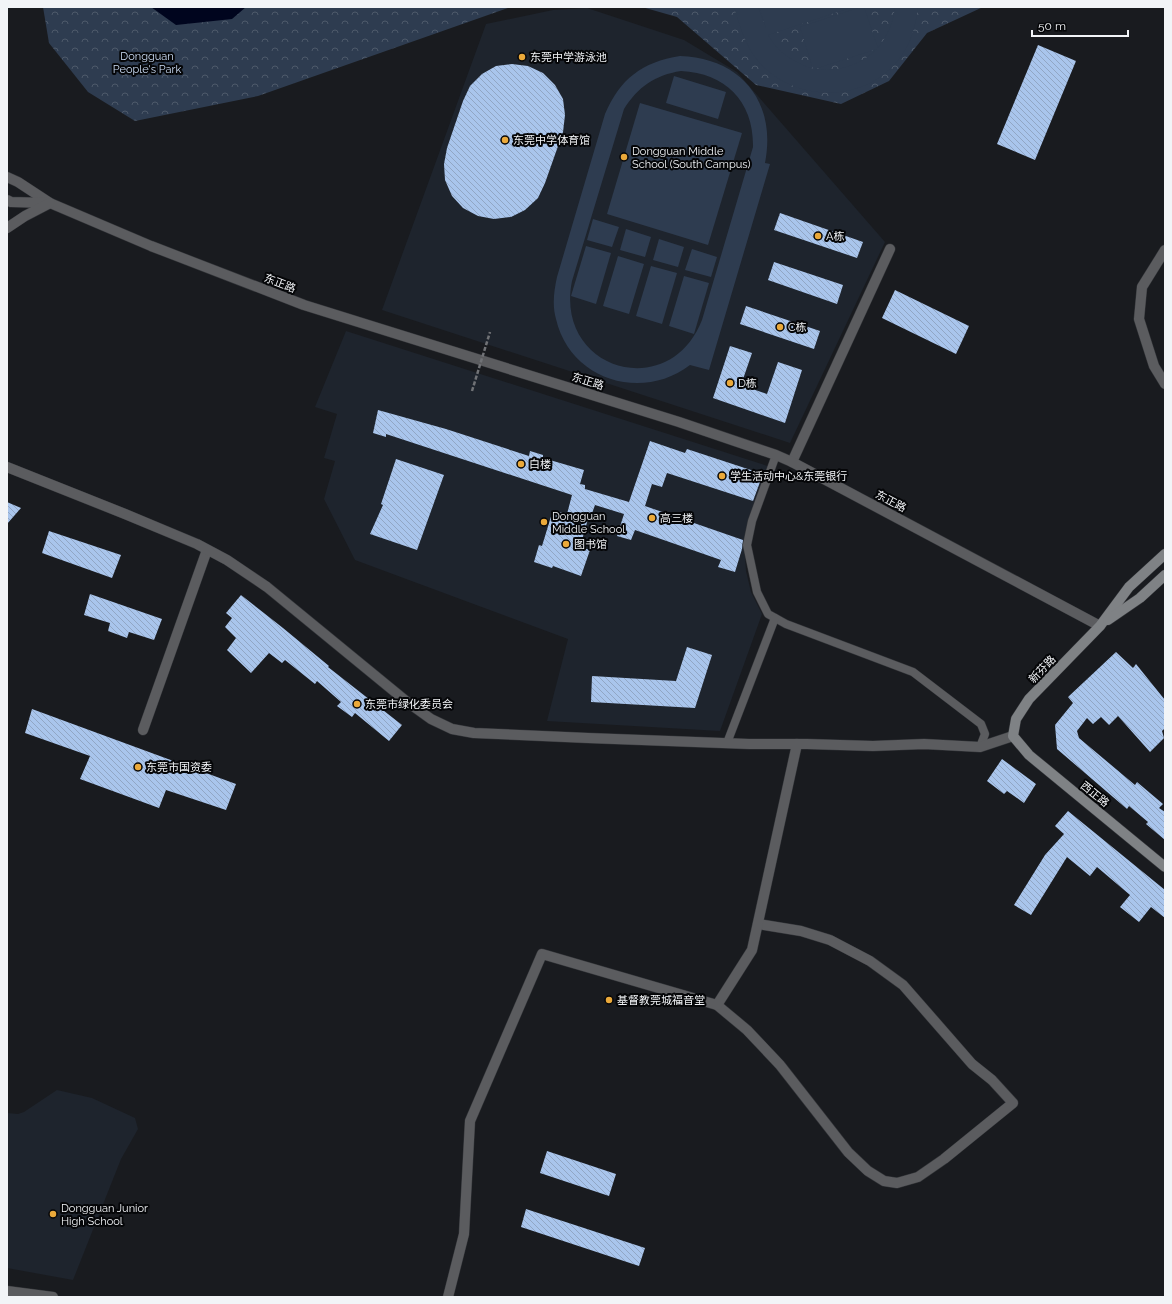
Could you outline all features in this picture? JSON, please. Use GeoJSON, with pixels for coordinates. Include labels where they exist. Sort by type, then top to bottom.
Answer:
{"type":"FeatureCollection","features":[{"type":"Feature","properties":{"kind":"main road","name":"新芬路"},"geometry":{"type":"LineString","coordinates":[[1013,736],[1016,719],[1029,699],[1100,626],[1129,587],[1165,554]]}},
{"type":"Feature","properties":{"kind":"main road","name":"新芬路"},"geometry":{"type":"LineString","coordinates":[[1100,626],[1140,598],[1165,575]]}},
{"type":"Feature","properties":{"kind":"main road","name":"西正路"},"geometry":{"type":"LineString","coordinates":[[1013,736],[1029,755],[1165,867]]}},
{"type":"Feature","properties":{"kind":"street"},"geometry":{"type":"LineString","coordinates":[[7,178],[18,182],[50,203]]}},
{"type":"Feature","properties":{"kind":"street"},"geometry":{"type":"LineString","coordinates":[[7,200],[11,202],[50,203]]}},
{"type":"Feature","properties":{"kind":"street"},"geometry":{"type":"LineString","coordinates":[[7,228],[25,216],[50,203]]}},
{"type":"Feature","properties":{"kind":"street","name":"东正路"},"geometry":{"type":"LineString","coordinates":[[50,203],[151,246],[304,305],[680,422],[776,454],[1100,626]]}},
{"type":"Feature","properties":{"kind":"street"},"geometry":{"type":"LineString","coordinates":[[792,462],[890,249]]}},
{"type":"Feature","properties":{"kind":"street"},"geometry":{"type":"LineString","coordinates":[[1165,250],[1142,288],[1139,318],[1154,366],[1165,384]]}},
{"type":"Feature","properties":{"kind":"street"},"geometry":{"type":"LineString","coordinates":[[7,467],[125,514],[227,560],[267,587],[431,719],[452,729],[481,733],[727,743],[873,746],[924,744],[980,747],[1013,736]]}},
{"type":"Feature","properties":{"kind":"street"},"geometry":{"type":"LineString","coordinates":[[143,730],[207,550]]}},
{"type":"Feature","properties":{"kind":"street"},"geometry":{"type":"LineString","coordinates":[[717,1005],[752,950],[797,744]]}},
{"type":"Feature","properties":{"kind":"street"},"geometry":{"type":"LineString","coordinates":[[448,1297],[464,1234],[470,1121],[542,954],[717,1005],[747,1030],[780,1065],[848,1152],[868,1170],[884,1181],[897,1182],[918,1177],[944,1159],[1013,1103],[992,1080],[972,1064],[903,985],[870,961],[830,940],[801,931],[758,924]]}},
{"type":"Feature","properties":{"kind":"street"},"geometry":{"type":"LineString","coordinates":[[7,1291],[52,1297]]}},
{"type":"Feature","properties":{"kind":"lane"},"geometry":{"type":"LineString","coordinates":[[776,454],[752,521],[747,545],[757,592],[768,614],[786,624],[913,672],[981,724],[985,734],[980,747]]}},
{"type":"Feature","properties":{"kind":"lane"},"geometry":{"type":"LineString","coordinates":[[727,743],[775,618]]}},
{"type":"Feature","properties":{"kind":"path"},"geometry":{"type":"LineString","coordinates":[[472,391],[490,332]]}},
{"type":"Feature","properties":{"kind":"shaded area"},"geometry":{"type":"Polygon","coordinates":[[[151,7],[246,7],[232,19],[176,25],[151,7]]]}},
{"type":"Feature","properties":{"kind":"shaded area","name":"Dongguan Middle School (South Campus)"},"geometry":{"type":"Polygon","coordinates":[[[587,8],[684,40],[737,72],[885,242],[790,443],[382,310],[486,24],[553,10],[587,8]]]}},
{"type":"Feature","properties":{"kind":"shaded area","name":"Dongguan Middle School"},"geometry":{"type":"Polygon","coordinates":[[[346,331],[774,468],[744,544],[746,571],[751,592],[762,614],[720,731],[547,721],[568,639],[355,560],[324,499],[335,461],[324,458],[337,414],[315,407],[346,331]]]}},
{"type":"Feature","properties":{"kind":"shaded area","name":"Dongguan Junior High School"},"geometry":{"type":"Polygon","coordinates":[[[57,1090],[92,1098],[135,1118],[138,1129],[121,1159],[73,1280],[7,1268],[7,1113],[18,1114],[24,1112],[57,1090]]]}},
{"type":"Feature","properties":{"kind":"green space","name":"Dongguan People's Park"},"geometry":{"type":"Polygon","coordinates":[[[43,7],[511,7],[258,96],[135,121],[88,92],[49,43],[43,7]]]}},
{"type":"Feature","properties":{"kind":"green space"},"geometry":{"type":"Polygon","coordinates":[[[642,7],[983,7],[927,33],[889,81],[841,104],[756,85],[677,17],[642,7]]]}},
{"type":"Feature","properties":{"kind":"green space"},"geometry":{"type":"Polygon","coordinates":[[[734,7],[758,7],[766,28],[759,7],[853,7],[768,35],[777,47],[787,56],[813,69],[800,27],[864,7],[878,48],[890,29],[895,7],[918,7],[910,40],[905,50],[893,66],[877,79],[860,87],[841,92],[821,92],[802,89],[784,81],[760,64],[746,41],[734,7]],[[877,49],[815,69],[840,69],[856,63],[877,49]]]}},
{"type":"Feature","properties":{"kind":"green space"},"geometry":{"type":"Polygon","coordinates":[[[680,56],[702,59],[721,65],[737,75],[750,87],[759,103],[765,121],[767,141],[765,163],[770,164],[709,370],[690,365],[671,376],[651,382],[630,383],[610,379],[592,370],[576,357],[564,340],[556,319],[554,293],[557,277],[605,114],[611,102],[625,82],[644,68],[666,59],[680,56]],[[681,71],[655,79],[641,88],[624,109],[572,281],[571,312],[580,336],[597,355],[618,365],[642,368],[665,362],[686,346],[702,320],[753,147],[752,131],[743,104],[724,84],[711,77],[681,71]]]}},
{"type":"Feature","properties":{"kind":"green space"},"geometry":{"type":"Polygon","coordinates":[[[674,76],[726,92],[718,119],[666,103],[674,76]]]}},
{"type":"Feature","properties":{"kind":"green space"},"geometry":{"type":"Polygon","coordinates":[[[640,103],[742,133],[708,245],[607,214],[640,103]]]}},
{"type":"Feature","properties":{"kind":"green space"},"geometry":{"type":"Polygon","coordinates":[[[593,219],[619,227],[612,247],[587,240],[593,219]]]}},
{"type":"Feature","properties":{"kind":"green space"},"geometry":{"type":"Polygon","coordinates":[[[626,229],[651,237],[645,257],[620,250],[626,229]]]}},
{"type":"Feature","properties":{"kind":"green space"},"geometry":{"type":"Polygon","coordinates":[[[659,239],[684,247],[678,267],[653,260],[659,239]]]}},
{"type":"Feature","properties":{"kind":"green space"},"geometry":{"type":"Polygon","coordinates":[[[586,246],[611,253],[596,304],[571,296],[586,246]]]}},
{"type":"Feature","properties":{"kind":"green space"},"geometry":{"type":"Polygon","coordinates":[[[692,249],[717,257],[711,277],[685,270],[692,249]]]}},
{"type":"Feature","properties":{"kind":"green space"},"geometry":{"type":"Polygon","coordinates":[[[618,256],[644,264],[629,314],[603,306],[618,256]]]}},
{"type":"Feature","properties":{"kind":"green space"},"geometry":{"type":"Polygon","coordinates":[[[651,266],[677,273],[662,324],[636,316],[651,266]]]}},
{"type":"Feature","properties":{"kind":"green space"},"geometry":{"type":"Polygon","coordinates":[[[684,276],[709,283],[694,334],[669,326],[684,276]]]}},
{"type":"Feature","properties":{"kind":"building"},"geometry":{"type":"Polygon","coordinates":[[[1038,45],[1076,61],[1035,160],[997,144],[1038,45]]]}},
{"type":"Feature","properties":{"kind":"building","name":"东莞中学体育馆"},"geometry":{"type":"Polygon","coordinates":[[[512,64],[528,66],[543,73],[555,85],[563,99],[565,115],[563,132],[545,183],[538,198],[525,210],[511,217],[494,219],[478,216],[463,208],[452,196],[445,180],[444,164],[447,148],[463,101],[470,86],[482,74],[496,66],[512,64]]]}},
{"type":"Feature","properties":{"kind":"building","name":"A栋"},"geometry":{"type":"Polygon","coordinates":[[[780,213],[863,242],[857,258],[774,230],[780,213]]]}},
{"type":"Feature","properties":{"kind":"building"},"geometry":{"type":"Polygon","coordinates":[[[774,262],[843,285],[837,304],[768,280],[774,262]]]}},
{"type":"Feature","properties":{"kind":"building"},"geometry":{"type":"Polygon","coordinates":[[[895,290],[969,326],[956,354],[882,318],[895,290]]]}},
{"type":"Feature","properties":{"kind":"building","name":"C栋"},"geometry":{"type":"Polygon","coordinates":[[[746,306],[820,331],[814,349],[740,324],[746,306]]]}},
{"type":"Feature","properties":{"kind":"building","name":"D栋"},"geometry":{"type":"Polygon","coordinates":[[[730,346],[752,353],[741,385],[767,394],[778,362],[802,370],[785,423],[713,398],[730,346]]]}},
{"type":"Feature","properties":{"kind":"building"},"geometry":{"type":"Polygon","coordinates":[[[378,410],[446,429],[529,456],[530,451],[543,455],[543,458],[584,470],[580,484],[585,485],[585,489],[629,502],[650,441],[685,453],[687,449],[763,474],[753,501],[667,473],[662,487],[652,484],[645,506],[743,540],[742,549],[735,572],[718,567],[721,560],[635,530],[631,540],[617,536],[624,514],[595,505],[590,519],[588,519],[580,547],[590,550],[581,576],[553,566],[552,568],[534,562],[539,545],[542,546],[553,510],[567,514],[572,495],[386,434],[386,437],[373,433],[378,410]]]}},
{"type":"Feature","properties":{"kind":"building"},"geometry":{"type":"Polygon","coordinates":[[[396,459],[444,475],[417,550],[370,534],[383,505],[381,504],[396,459]]]}},
{"type":"Feature","properties":{"kind":"building"},"geometry":{"type":"Polygon","coordinates":[[[7,502],[21,508],[7,524],[7,502]]]}},
{"type":"Feature","properties":{"kind":"building"},"geometry":{"type":"Polygon","coordinates":[[[49,531],[121,555],[112,578],[42,553],[49,531]]]}},
{"type":"Feature","properties":{"kind":"building"},"geometry":{"type":"Polygon","coordinates":[[[90,594],[162,619],[154,640],[129,632],[127,638],[108,631],[110,623],[84,615],[90,594]]]}},
{"type":"Feature","properties":{"kind":"building"},"geometry":{"type":"Polygon","coordinates":[[[241,595],[329,666],[328,667],[402,725],[389,741],[355,713],[352,717],[337,706],[341,702],[317,681],[315,684],[285,660],[282,663],[269,653],[251,673],[227,650],[236,638],[225,627],[232,618],[226,613],[241,595]]]}},
{"type":"Feature","properties":{"kind":"building"},"geometry":{"type":"Polygon","coordinates":[[[687,647],[712,655],[695,708],[591,702],[592,676],[676,681],[687,647]]]}},
{"type":"Feature","properties":{"kind":"building"},"geometry":{"type":"Polygon","coordinates":[[[1116,652],[1133,668],[1136,664],[1165,700],[1165,728],[1162,731],[1164,738],[1150,752],[1118,716],[1109,725],[1101,717],[1093,724],[1087,718],[1077,731],[1079,738],[1135,785],[1137,782],[1163,804],[1159,808],[1165,812],[1165,840],[1146,824],[1148,822],[1129,806],[1127,809],[1057,749],[1055,725],[1073,703],[1068,697],[1116,652]]]}},
{"type":"Feature","properties":{"kind":"building","name":"东莞市国资委"},"geometry":{"type":"Polygon","coordinates":[[[32,709],[236,784],[226,810],[166,790],[159,808],[80,779],[90,756],[25,733],[32,709]]]}},
{"type":"Feature","properties":{"kind":"building"},"geometry":{"type":"Polygon","coordinates":[[[1002,759],[1036,784],[1024,803],[1007,791],[1004,794],[987,781],[1002,759]]]}},
{"type":"Feature","properties":{"kind":"building"},"geometry":{"type":"Polygon","coordinates":[[[1068,811],[1165,890],[1165,918],[1151,907],[1139,922],[1120,907],[1130,895],[1097,867],[1090,876],[1067,857],[1031,915],[1014,905],[1045,855],[1064,834],[1055,826],[1068,811]]]}},
{"type":"Feature","properties":{"kind":"building"},"geometry":{"type":"Polygon","coordinates":[[[547,1151],[616,1174],[609,1196],[540,1173],[547,1151]]]}},
{"type":"Feature","properties":{"kind":"building"},"geometry":{"type":"Polygon","coordinates":[[[526,1209],[645,1248],[639,1266],[521,1227],[526,1209]]]}},
{"type":"Feature","properties":{"kind":"place","name":"东莞中学游泳池"},"geometry":{"type":"Point","coordinates":[522,57]}},
{"type":"Feature","properties":{"kind":"place","name":"东莞中学体育馆"},"geometry":{"type":"Point","coordinates":[505,140]}},
{"type":"Feature","properties":{"kind":"place","name":"Dongguan Middle School (South Campus)"},"geometry":{"type":"Point","coordinates":[624,157]}},
{"type":"Feature","properties":{"kind":"place","name":"A栋"},"geometry":{"type":"Point","coordinates":[818,236]}},
{"type":"Feature","properties":{"kind":"place","name":"C栋"},"geometry":{"type":"Point","coordinates":[780,327]}},
{"type":"Feature","properties":{"kind":"place","name":"D栋"},"geometry":{"type":"Point","coordinates":[730,383]}},
{"type":"Feature","properties":{"kind":"place","name":"白楼"},"geometry":{"type":"Point","coordinates":[521,464]}},
{"type":"Feature","properties":{"kind":"place","name":"学生活动中心&东莞银行"},"geometry":{"type":"Point","coordinates":[722,476]}},
{"type":"Feature","properties":{"kind":"place","name":"高三楼"},"geometry":{"type":"Point","coordinates":[652,518]}},
{"type":"Feature","properties":{"kind":"place","name":"Dongguan Middle School"},"geometry":{"type":"Point","coordinates":[544,522]}},
{"type":"Feature","properties":{"kind":"place","name":"图书馆"},"geometry":{"type":"Point","coordinates":[566,544]}},
{"type":"Feature","properties":{"kind":"place","name":"东莞市绿化委员会"},"geometry":{"type":"Point","coordinates":[357,704]}},
{"type":"Feature","properties":{"kind":"place","name":"东莞市国资委"},"geometry":{"type":"Point","coordinates":[138,767]}},
{"type":"Feature","properties":{"kind":"place","name":"基督教莞城福音堂"},"geometry":{"type":"Point","coordinates":[609,1000]}},
{"type":"Feature","properties":{"kind":"place","name":"Dongguan Junior High School"},"geometry":{"type":"Point","coordinates":[53,1214]}}]}
